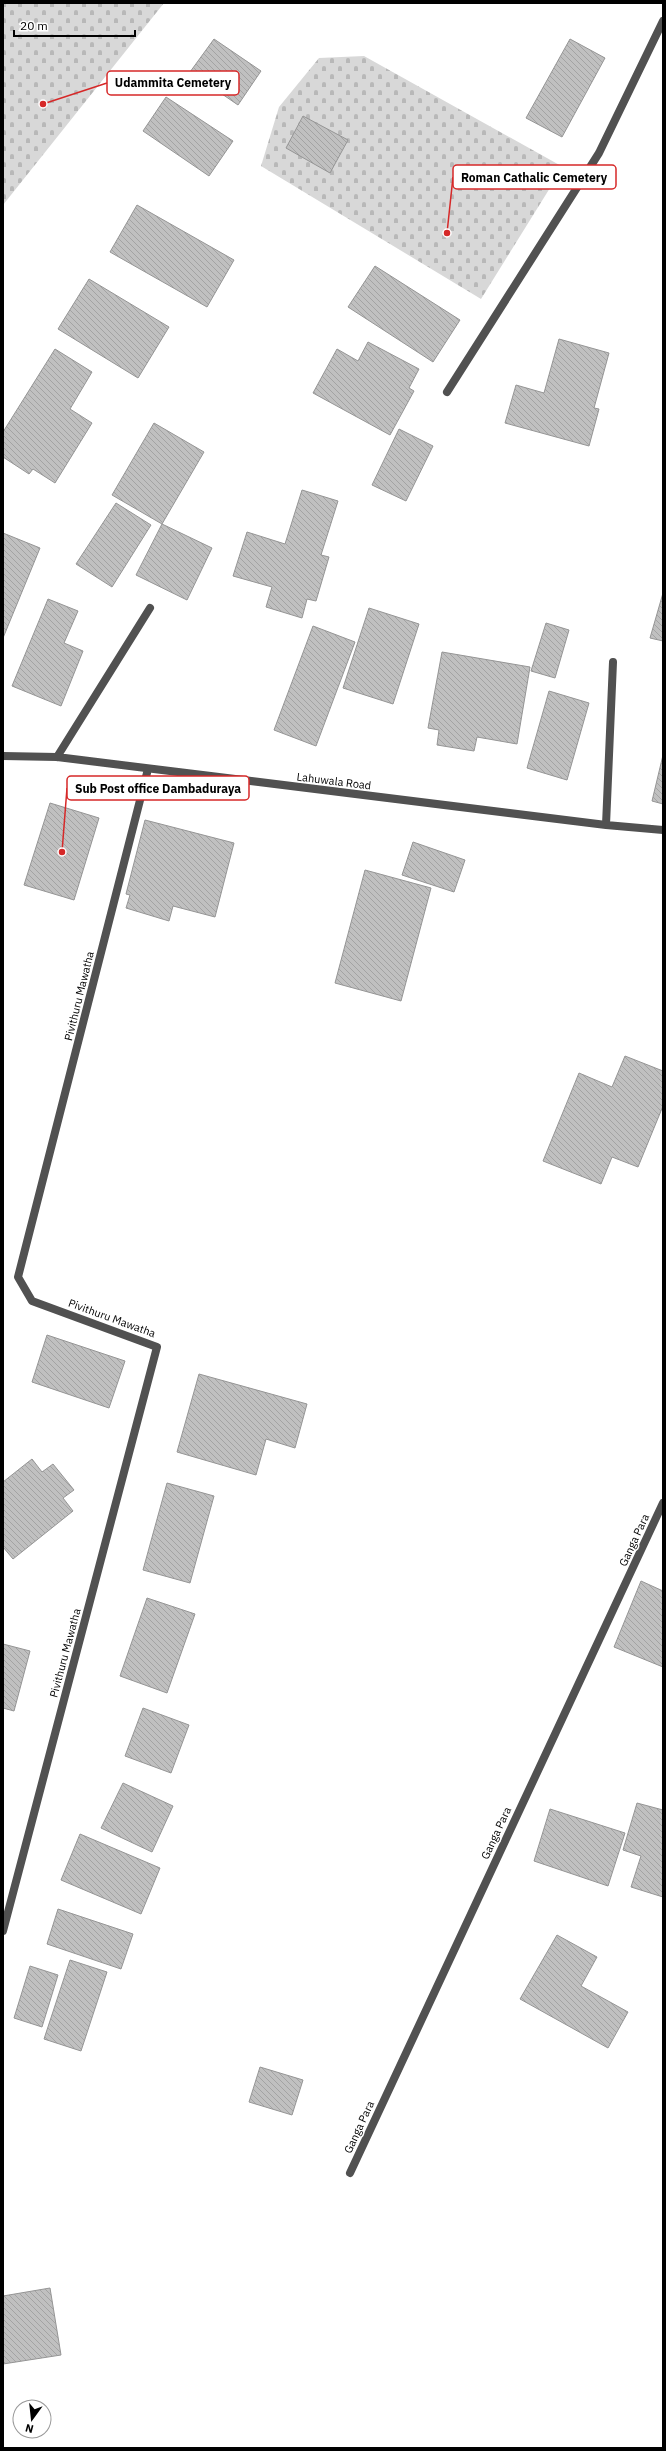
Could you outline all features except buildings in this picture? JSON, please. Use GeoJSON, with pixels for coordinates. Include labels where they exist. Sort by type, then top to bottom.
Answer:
{"type":"FeatureCollection","features":[{"type":"Feature","properties":{"kind":"street"},"geometry":{"type":"LineString","coordinates":[[447,392],[599,153],[663,21]]}},
{"type":"Feature","properties":{"kind":"street"},"geometry":{"type":"LineString","coordinates":[[57,757],[150,608]]}},
{"type":"Feature","properties":{"kind":"street"},"geometry":{"type":"LineString","coordinates":[[606,825],[613,662]]}},
{"type":"Feature","properties":{"kind":"street","name":"Lahuwala Road"},"geometry":{"type":"LineString","coordinates":[[3,756],[57,757],[606,825],[663,830]]}},
{"type":"Feature","properties":{"kind":"street","name":"Pivithuru Mawatha"},"geometry":{"type":"LineString","coordinates":[[3,1931],[157,1346],[32,1301],[18,1277],[148,769]]}},
{"type":"Feature","properties":{"kind":"street","name":"Ganga Para"},"geometry":{"type":"LineString","coordinates":[[350,2173],[663,1503]]}},
{"type":"Feature","properties":{"kind":"green space"},"geometry":{"type":"Polygon","coordinates":[[[3,3],[164,3],[3,205],[3,3]]]}},
{"type":"Feature","properties":{"kind":"green space"},"geometry":{"type":"Polygon","coordinates":[[[364,56],[563,167],[481,299],[261,166],[279,107],[319,58],[364,56]]]}},
{"type":"Feature","properties":{"kind":"place","name":"Udammita Cemetery"},"geometry":{"type":"Point","coordinates":[43,104]}},
{"type":"Feature","properties":{"kind":"place","name":"Roman Cathalic Cemetery"},"geometry":{"type":"Point","coordinates":[447,233]}},
{"type":"Feature","properties":{"kind":"place","name":"Sub Post office Dambaduraya"},"geometry":{"type":"Point","coordinates":[62,852]}}]}
